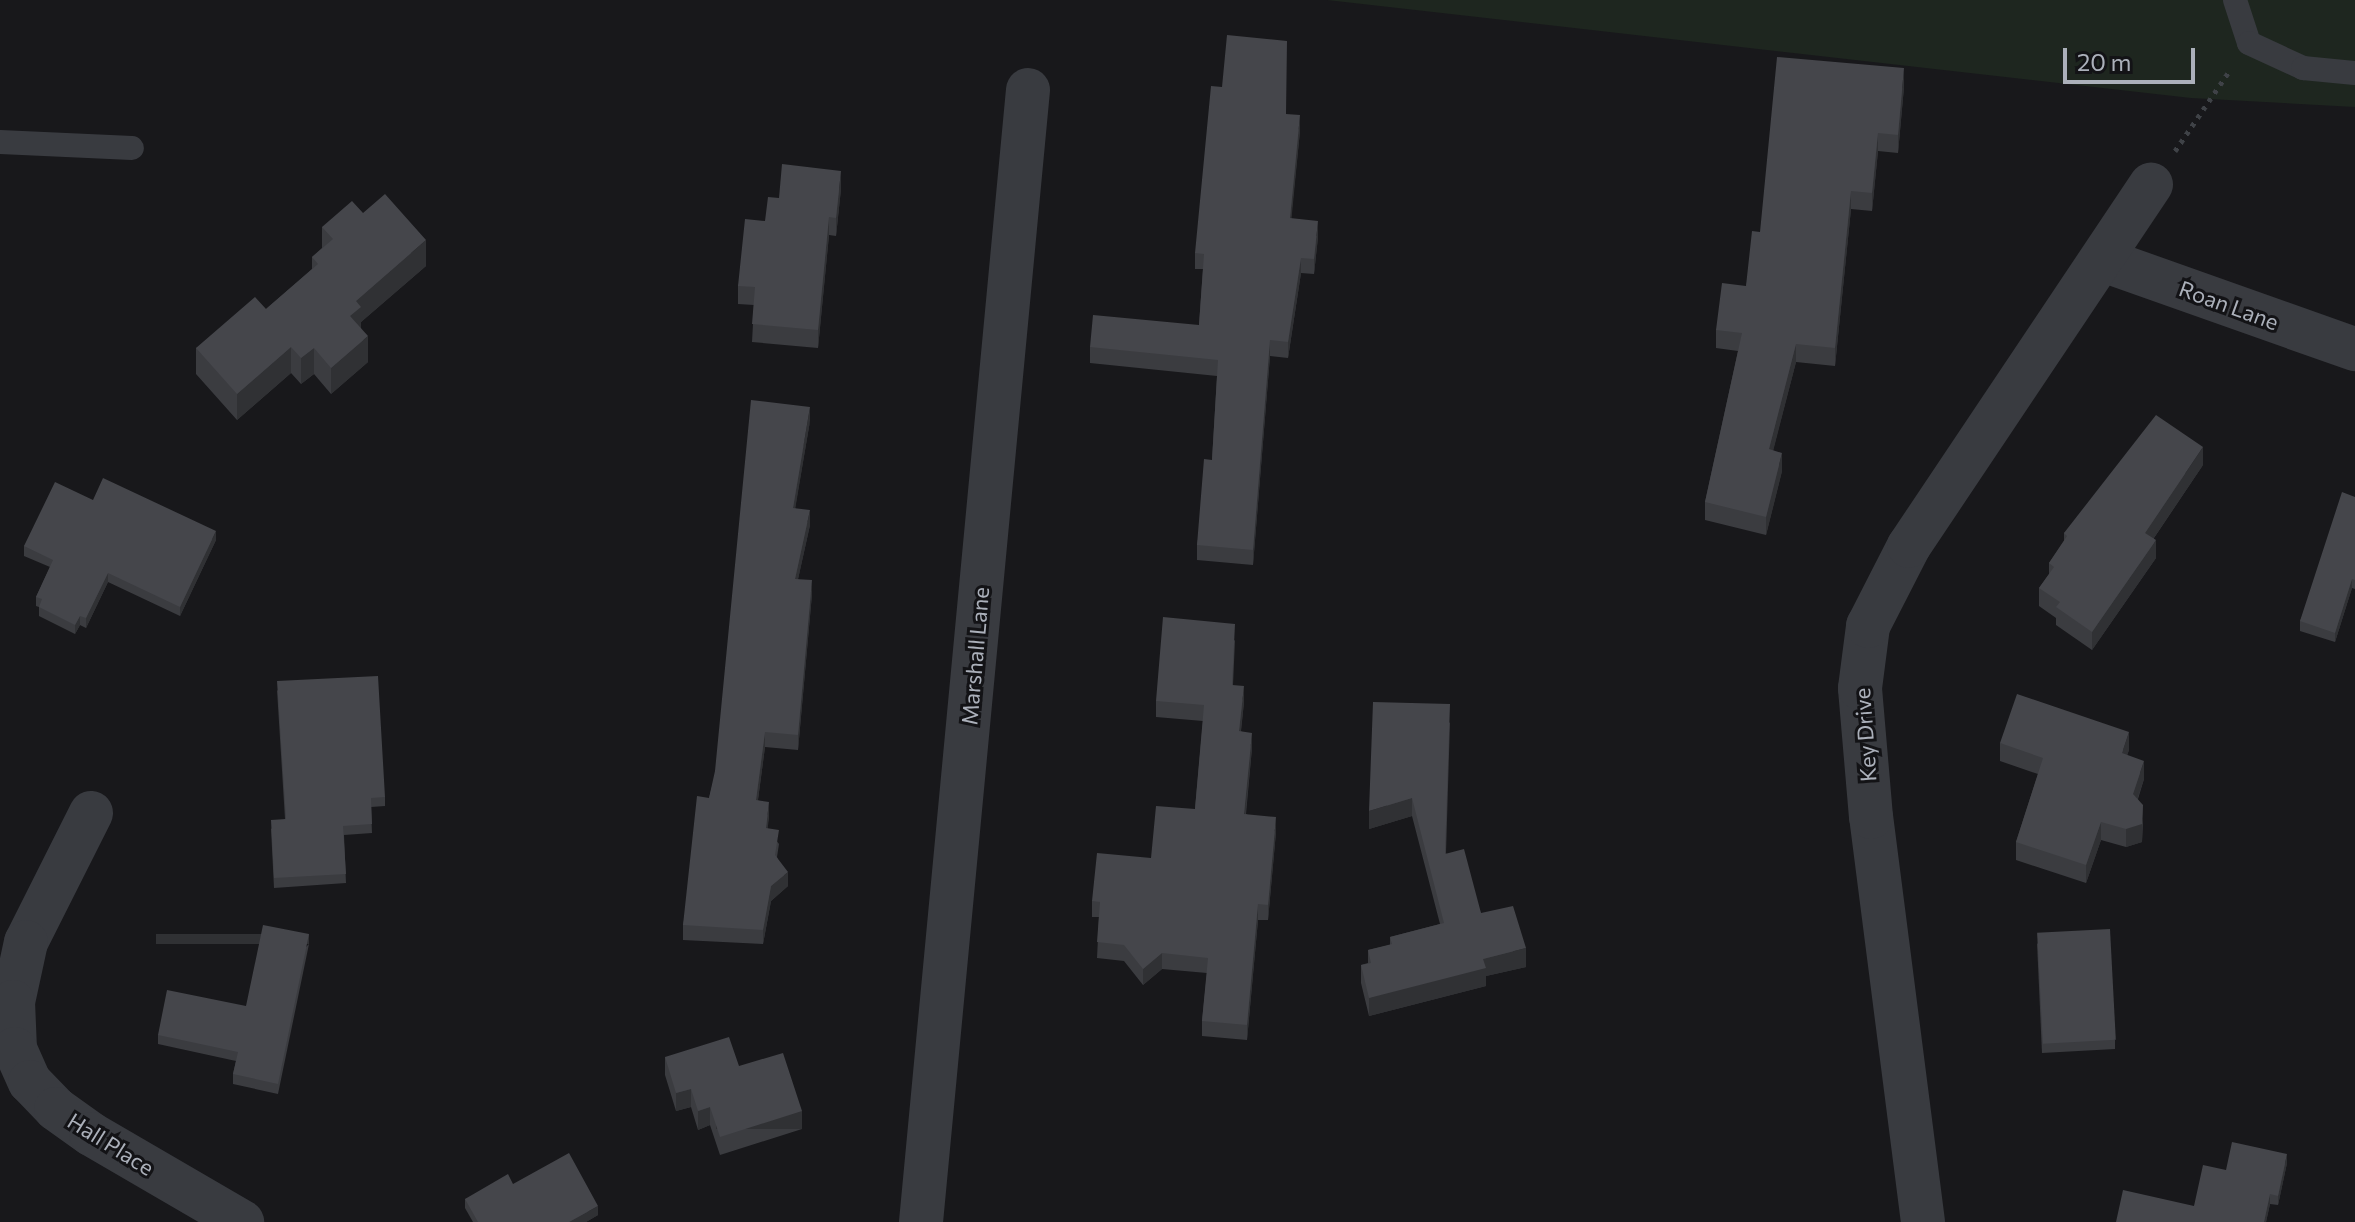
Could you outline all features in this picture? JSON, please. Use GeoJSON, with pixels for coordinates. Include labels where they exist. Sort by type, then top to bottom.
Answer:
{"type":"FeatureCollection","features":[{"type":"Feature","properties":{"kind":"street","name":"Marshall Lane"},"geometry":{"type":"LineString","coordinates":[[921,1222],[1028,90]]}},
{"type":"Feature","properties":{"kind":"street","name":"Key Drive"},"geometry":{"type":"LineString","coordinates":[[1923,1222],[1871,817],[1860,688],[1868,626],[1909,546],[2151,185]]}},
{"type":"Feature","properties":{"kind":"street","name":"Roan Lane"},"geometry":{"type":"LineString","coordinates":[[2103,260],[2355,349]]}},
{"type":"Feature","properties":{"kind":"street","name":"Hall Place"},"geometry":{"type":"LineString","coordinates":[[91,813],[26,942],[13,1002],[15,1049],[30,1082],[56,1109],[91,1134],[242,1222]]}},
{"type":"Feature","properties":{"kind":"lane"},"geometry":{"type":"LineString","coordinates":[[2235,0],[2249,43],[2303,68],[2355,73]]}},
{"type":"Feature","properties":{"kind":"lane"},"geometry":{"type":"LineString","coordinates":[[0,142],[132,148]]}},
{"type":"Feature","properties":{"kind":"path"},"geometry":{"type":"LineString","coordinates":[[2151,185],[2249,43]]}},
{"type":"Feature","properties":{"kind":"shaded area"},"geometry":{"type":"Polygon","coordinates":[[[1327,0],[2355,0],[2355,107],[2191,98],[1327,0]]]}},
{"type":"Feature","properties":{"kind":"building"},"geometry":{"type":"Polygon","coordinates":[[[1227,35],[1287,41],[1286,114],[1300,115],[1290,218],[1318,221],[1314,259],[1301,258],[1288,342],[1270,340],[1253,550],[1197,545],[1204,459],[1212,460],[1218,360],[1090,347],[1093,315],[1199,325],[1204,254],[1195,253],[1211,86],[1222,87],[1227,35]]]}},
{"type":"Feature","properties":{"kind":"building"},"geometry":{"type":"Polygon","coordinates":[[[1777,57],[1904,68],[1898,135],[1878,133],[1872,193],[1851,191],[1835,348],[1796,344],[1769,449],[1782,453],[1766,517],[1705,502],[1742,333],[1716,330],[1722,283],[1746,286],[1752,231],[1760,232],[1777,57]]]}},
{"type":"Feature","properties":{"kind":"building"},"geometry":{"type":"Polygon","coordinates":[[[782,164],[841,171],[836,218],[829,217],[818,330],[752,324],[755,287],[738,286],[745,219],[765,221],[768,197],[779,198],[782,164]]]}},
{"type":"Feature","properties":{"kind":"building"},"geometry":{"type":"Polygon","coordinates":[[[385,194],[426,240],[356,301],[361,307],[350,316],[368,336],[331,368],[314,348],[301,358],[291,347],[237,394],[196,348],[255,297],[266,309],[318,264],[312,257],[333,239],[322,227],[352,201],[363,213],[385,194]]]}},
{"type":"Feature","properties":{"kind":"building"},"geometry":{"type":"Polygon","coordinates":[[[751,400],[810,407],[793,508],[810,510],[795,579],[812,580],[798,735],[765,732],[756,800],[769,802],[766,828],[779,830],[775,855],[788,872],[771,886],[763,930],[683,925],[697,796],[709,798],[715,771],[751,400]]]}},
{"type":"Feature","properties":{"kind":"building"},"geometry":{"type":"Polygon","coordinates":[[[2156,415],[2203,447],[2145,533],[2156,540],[2092,632],[2056,607],[2060,602],[2039,588],[2054,567],[2049,563],[2067,536],[2064,533],[2156,415]]]}},
{"type":"Feature","properties":{"kind":"building"},"geometry":{"type":"Polygon","coordinates":[[[103,478],[216,531],[180,607],[108,573],[86,618],[80,616],[75,625],[39,607],[42,599],[36,597],[53,560],[24,546],[55,482],[93,500],[103,478]]]}},
{"type":"Feature","properties":{"kind":"building"},"geometry":{"type":"Polygon","coordinates":[[[2342,492],[2355,497],[2355,580],[2352,579],[2335,633],[2300,621],[2342,492]]]}},
{"type":"Feature","properties":{"kind":"building"},"geometry":{"type":"Polygon","coordinates":[[[1163,617],[1235,624],[1232,685],[1244,686],[1239,731],[1252,733],[1244,814],[1276,817],[1268,905],[1258,904],[1247,1025],[1202,1021],[1208,958],[1162,953],[1143,969],[1124,945],[1097,942],[1100,902],[1092,901],[1097,853],[1151,858],[1156,806],[1195,809],[1204,705],[1156,701],[1163,617]]]}},
{"type":"Feature","properties":{"kind":"building"},"geometry":{"type":"Polygon","coordinates":[[[378,676],[385,797],[371,798],[372,824],[343,826],[346,874],[274,878],[271,820],[286,819],[277,681],[378,676]]]}},
{"type":"Feature","properties":{"kind":"building"},"geometry":{"type":"Polygon","coordinates":[[[2017,694],[2129,732],[2122,753],[2144,761],[2133,794],[2143,805],[2142,824],[2126,829],[2101,822],[2086,865],[2016,842],[2043,758],[2000,743],[2017,694]]]}},
{"type":"Feature","properties":{"kind":"building"},"geometry":{"type":"Polygon","coordinates":[[[1373,702],[1450,704],[1445,854],[1464,849],[1481,913],[1513,906],[1526,948],[1483,959],[1486,968],[1369,998],[1361,965],[1371,963],[1368,950],[1392,944],[1390,937],[1444,923],[1412,798],[1369,811],[1373,702]]]}},
{"type":"Feature","properties":{"kind":"building"},"geometry":{"type":"Polygon","coordinates":[[[263,925],[309,934],[278,1084],[233,1074],[238,1052],[158,1035],[167,990],[246,1006],[263,925]]]}},
{"type":"Feature","properties":{"kind":"building"},"geometry":{"type":"Polygon","coordinates":[[[2110,929],[2116,1040],[2043,1044],[2037,933],[2110,929]]]}},
{"type":"Feature","properties":{"kind":"building"},"geometry":{"type":"Polygon","coordinates":[[[729,1037],[739,1066],[783,1053],[802,1111],[720,1137],[710,1107],[698,1111],[691,1089],[676,1093],[665,1057],[729,1037]]]}},
{"type":"Feature","properties":{"kind":"building"},"geometry":{"type":"Polygon","coordinates":[[[2232,1142],[2287,1154],[2278,1196],[2270,1194],[2264,1222],[2116,1222],[2123,1190],[2194,1206],[2203,1165],[2226,1170],[2232,1142]]]}},
{"type":"Feature","properties":{"kind":"building"},"geometry":{"type":"Polygon","coordinates":[[[569,1153],[598,1206],[569,1222],[478,1222],[465,1199],[508,1174],[513,1184],[569,1153]]]}}]}
